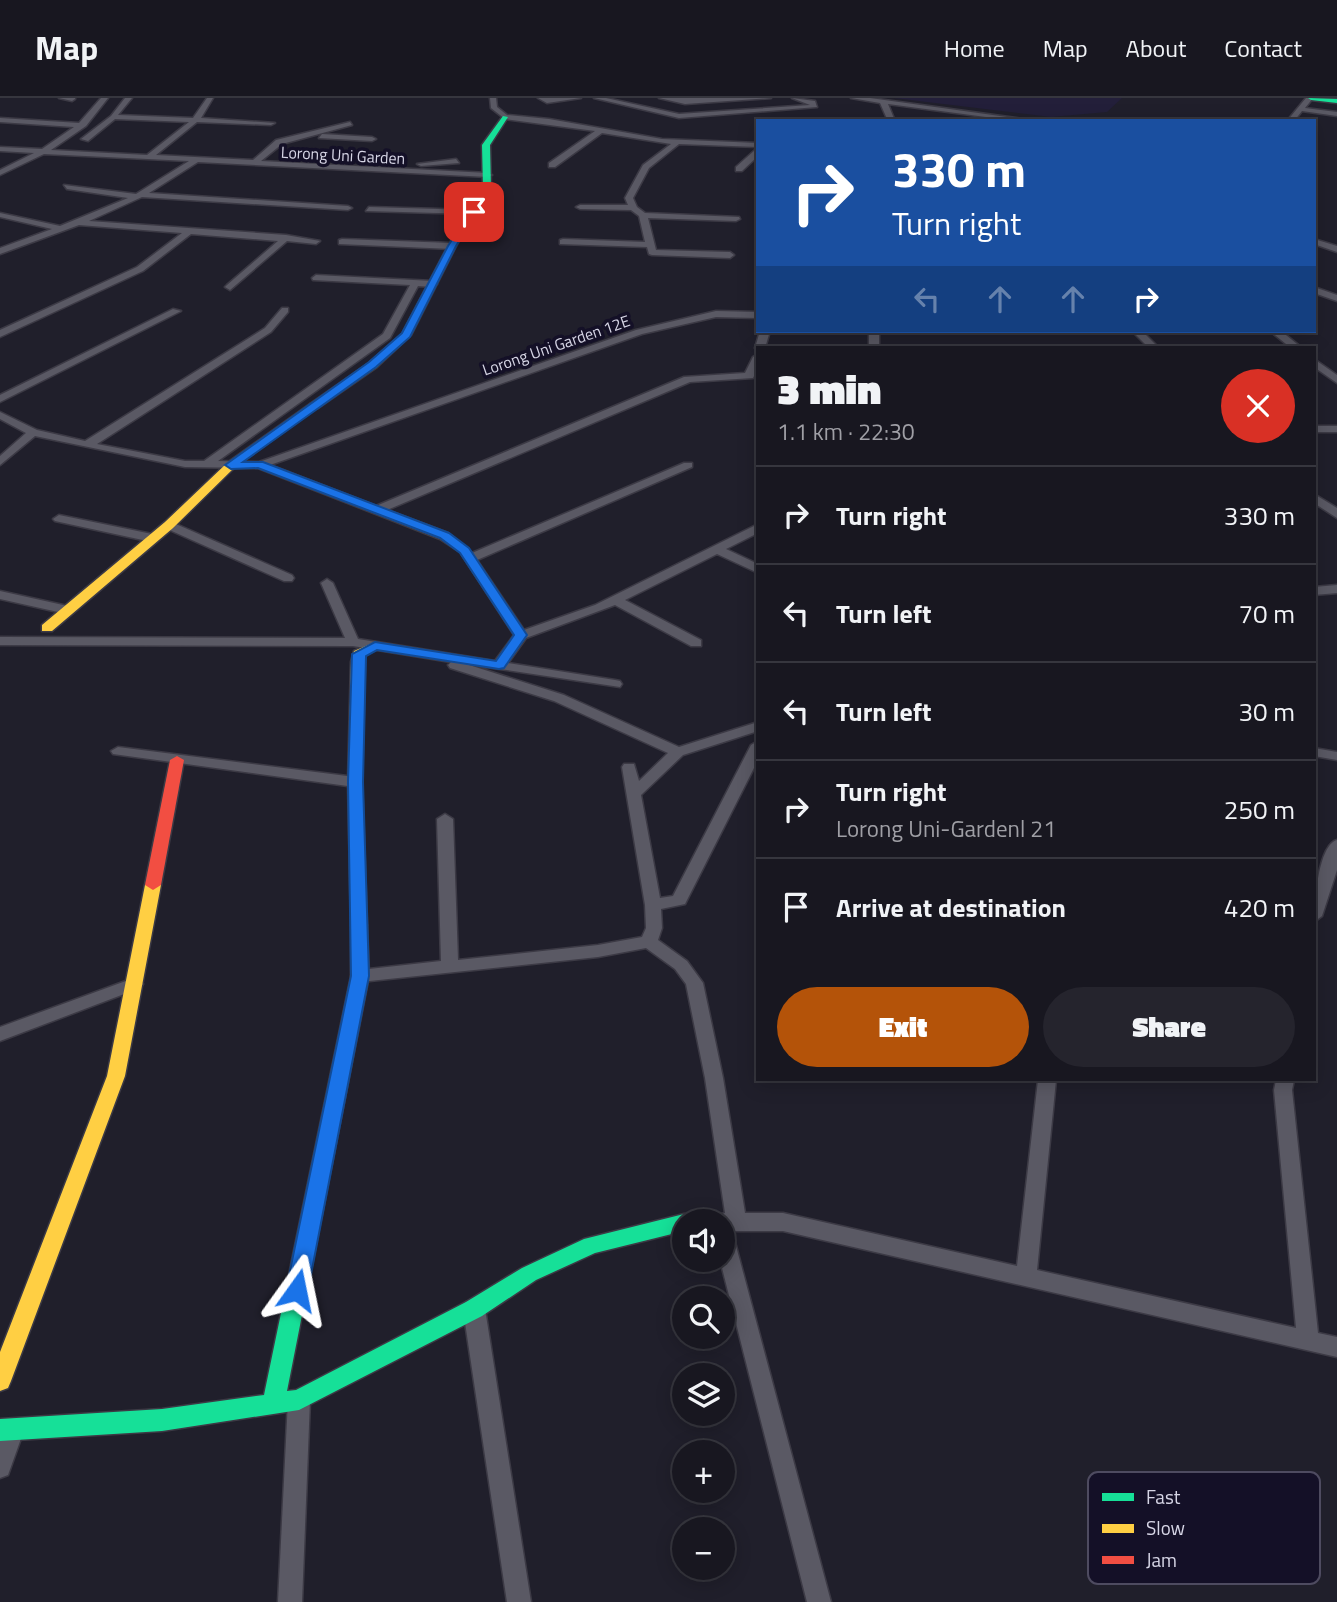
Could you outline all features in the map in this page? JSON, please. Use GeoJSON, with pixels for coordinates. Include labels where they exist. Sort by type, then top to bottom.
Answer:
{"type":"FeatureCollection","features":[{"type":"Feature","properties":{"kind":"main road"},"geometry":{"type":"LineString","coordinates":[[1307,102],[1337,101]]}},
{"type":"Feature","properties":{"kind":"main road"},"geometry":{"type":"LineString","coordinates":[[47,628],[169,525],[231,465],[373,365],[406,335],[452,246],[487,188],[486,145],[505,117]]}},
{"type":"Feature","properties":{"kind":"main road"},"geometry":{"type":"LineString","coordinates":[[273,1405],[360,976],[355,782],[359,654],[375,646]]}},
{"type":"Feature","properties":{"kind":"main road"},"geometry":{"type":"LineString","coordinates":[[0,1381],[116,1076],[177,760]]}},
{"type":"Feature","properties":{"kind":"main road"},"geometry":{"type":"LineString","coordinates":[[7,1430],[162,1420],[299,1400],[474,1309],[529,1274],[591,1245],[672,1226]]}},
{"type":"Feature","properties":{"kind":"street"},"geometry":{"type":"LineString","coordinates":[[62,98],[72,99]]}},
{"type":"Feature","properties":{"kind":"street"},"geometry":{"type":"LineString","coordinates":[[0,173],[43,151],[83,125],[106,98]]}},
{"type":"Feature","properties":{"kind":"street"},"geometry":{"type":"LineString","coordinates":[[85,139],[113,117],[129,98]]}},
{"type":"Feature","properties":{"kind":"street"},"geometry":{"type":"LineString","coordinates":[[148,157],[196,119],[210,98]]}},
{"type":"Feature","properties":{"kind":"street"},"geometry":{"type":"LineString","coordinates":[[493,98],[494,108],[505,117],[549,121],[676,142],[756,145]]}},
{"type":"Feature","properties":{"kind":"street"},"geometry":{"type":"LineString","coordinates":[[541,98],[552,101],[578,98]]}},
{"type":"Feature","properties":{"kind":"street"},"geometry":{"type":"LineString","coordinates":[[597,98],[661,114],[692,116],[814,107],[813,102],[795,98]]}},
{"type":"Feature","properties":{"kind":"street"},"geometry":{"type":"LineString","coordinates":[[662,98],[685,102],[768,98]]}},
{"type":"Feature","properties":{"kind":"street"},"geometry":{"type":"LineString","coordinates":[[854,98],[1018,119]]}},
{"type":"Feature","properties":{"kind":"street"},"geometry":{"type":"LineString","coordinates":[[549,121],[552,101]]}},
{"type":"Feature","properties":{"kind":"street"},"geometry":{"type":"LineString","coordinates":[[661,114],[685,102]]}},
{"type":"Feature","properties":{"kind":"street"},"geometry":{"type":"LineString","coordinates":[[883,102],[891,119]]}},
{"type":"Feature","properties":{"kind":"street"},"geometry":{"type":"LineString","coordinates":[[1292,119],[1307,102],[1337,114]]}},
{"type":"Feature","properties":{"kind":"street"},"geometry":{"type":"LineString","coordinates":[[113,117],[271,123]]}},
{"type":"Feature","properties":{"kind":"street"},"geometry":{"type":"LineString","coordinates":[[630,136],[631,119]]}},
{"type":"Feature","properties":{"kind":"street"},"geometry":{"type":"LineString","coordinates":[[0,120],[83,125]]}},
{"type":"Feature","properties":{"kind":"street"},"geometry":{"type":"LineString","coordinates":[[253,164],[279,142],[350,124]]}},
{"type":"Feature","properties":{"kind":"street"},"geometry":{"type":"LineString","coordinates":[[552,165],[600,131]]}},
{"type":"Feature","properties":{"kind":"street"},"geometry":{"type":"LineString","coordinates":[[715,131],[717,142]]}},
{"type":"Feature","properties":{"kind":"street"},"geometry":{"type":"LineString","coordinates":[[309,134],[372,139]]}},
{"type":"Feature","properties":{"kind":"street"},"geometry":{"type":"LineString","coordinates":[[632,208],[629,198],[635,182],[653,161],[676,142]]}},
{"type":"Feature","properties":{"kind":"street","name":"Lorong Uni Garden"},"geometry":{"type":"LineString","coordinates":[[0,149],[253,164],[428,168],[488,175]]}},
{"type":"Feature","properties":{"kind":"street"},"geometry":{"type":"LineString","coordinates":[[0,165],[27,150]]}},
{"type":"Feature","properties":{"kind":"street"},"geometry":{"type":"LineString","coordinates":[[0,181],[63,152]]}},
{"type":"Feature","properties":{"kind":"street"},"geometry":{"type":"LineString","coordinates":[[739,169],[756,154]]}},
{"type":"Feature","properties":{"kind":"street"},"geometry":{"type":"LineString","coordinates":[[262,158],[377,166]]}},
{"type":"Feature","properties":{"kind":"street"},"geometry":{"type":"LineString","coordinates":[[0,251],[63,230],[139,196],[196,160]]}},
{"type":"Feature","properties":{"kind":"street"},"geometry":{"type":"LineString","coordinates":[[415,165],[428,168],[456,161]]}},
{"type":"Feature","properties":{"kind":"street"},"geometry":{"type":"LineString","coordinates":[[186,168],[264,174]]}},
{"type":"Feature","properties":{"kind":"street"},"geometry":{"type":"LineString","coordinates":[[421,182],[428,168]]}},
{"type":"Feature","properties":{"kind":"street"},"geometry":{"type":"LineString","coordinates":[[408,181],[462,183]]}},
{"type":"Feature","properties":{"kind":"street"},"geometry":{"type":"LineString","coordinates":[[67,187],[139,196],[348,208]]}},
{"type":"Feature","properties":{"kind":"street"},"geometry":{"type":"LineString","coordinates":[[580,207],[632,208],[643,215],[736,219]]}},
{"type":"Feature","properties":{"kind":"street"},"geometry":{"type":"LineString","coordinates":[[369,209],[474,212]]}},
{"type":"Feature","properties":{"kind":"street"},"geometry":{"type":"LineString","coordinates":[[0,215],[63,230]]}},
{"type":"Feature","properties":{"kind":"street"},"geometry":{"type":"LineString","coordinates":[[643,215],[652,248]]}},
{"type":"Feature","properties":{"kind":"street"},"geometry":{"type":"LineString","coordinates":[[80,223],[316,240]]}},
{"type":"Feature","properties":{"kind":"street"},"geometry":{"type":"LineString","coordinates":[[0,334],[140,269],[190,231]]}},
{"type":"Feature","properties":{"kind":"street"},"geometry":{"type":"LineString","coordinates":[[230,287],[286,238]]}},
{"type":"Feature","properties":{"kind":"street"},"geometry":{"type":"LineString","coordinates":[[1317,242],[1337,239]]}},
{"type":"Feature","properties":{"kind":"street"},"geometry":{"type":"LineString","coordinates":[[342,242],[452,246]]}},
{"type":"Feature","properties":{"kind":"street"},"geometry":{"type":"LineString","coordinates":[[563,242],[730,255]]}},
{"type":"Feature","properties":{"kind":"street"},"geometry":{"type":"LineString","coordinates":[[1317,242],[1337,249]]}},
{"type":"Feature","properties":{"kind":"street"},"geometry":{"type":"LineString","coordinates":[[316,278],[433,284]]}},
{"type":"Feature","properties":{"kind":"street"},"geometry":{"type":"LineString","coordinates":[[205,465],[355,361],[394,327],[415,284]]}},
{"type":"Feature","properties":{"kind":"street"},"geometry":{"type":"LineString","coordinates":[[1316,291],[1334,297]]}},
{"type":"Feature","properties":{"kind":"street"},"geometry":{"type":"LineString","coordinates":[[1316,301],[1334,297]]}},
{"type":"Feature","properties":{"kind":"street"},"geometry":{"type":"LineString","coordinates":[[87,445],[268,330],[285,310]]}},
{"type":"Feature","properties":{"kind":"street"},"geometry":{"type":"LineString","coordinates":[[0,399],[176,311]]}},
{"type":"Feature","properties":{"kind":"street","name":"Lorong Uni Garden 12E"},"geometry":{"type":"LineString","coordinates":[[259,465],[639,332],[716,314],[756,315]]}},
{"type":"Feature","properties":{"kind":"street"},"geometry":{"type":"LineString","coordinates":[[1139,333],[1152,346]]}},
{"type":"Feature","properties":{"kind":"street"},"geometry":{"type":"LineString","coordinates":[[1278,333],[1294,346]]}},
{"type":"Feature","properties":{"kind":"street"},"geometry":{"type":"LineString","coordinates":[[355,361],[373,365]]}},
{"type":"Feature","properties":{"kind":"street"},"geometry":{"type":"LineString","coordinates":[[379,509],[688,379],[749,376],[756,361]]}},
{"type":"Feature","properties":{"kind":"street"},"geometry":{"type":"LineString","coordinates":[[1316,364],[1337,380]]}},
{"type":"Feature","properties":{"kind":"street"},"geometry":{"type":"LineString","coordinates":[[0,415],[33,432],[87,445],[205,465],[259,465],[444,536],[464,550],[521,635]]}},
{"type":"Feature","properties":{"kind":"street"},"geometry":{"type":"LineString","coordinates":[[1316,429],[1337,429]]}},
{"type":"Feature","properties":{"kind":"street"},"geometry":{"type":"LineString","coordinates":[[0,462],[33,432]]}},
{"type":"Feature","properties":{"kind":"street"},"geometry":{"type":"LineString","coordinates":[[469,559],[688,465]]}},
{"type":"Feature","properties":{"kind":"street"},"geometry":{"type":"LineString","coordinates":[[59,519],[152,538]]}},
{"type":"Feature","properties":{"kind":"street"},"geometry":{"type":"LineString","coordinates":[[169,525],[288,579]]}},
{"type":"Feature","properties":{"kind":"street"},"geometry":{"type":"LineString","coordinates":[[499,665],[521,635],[615,600],[756,529]]}},
{"type":"Feature","properties":{"kind":"street"},"geometry":{"type":"LineString","coordinates":[[717,548],[756,568]]}},
{"type":"Feature","properties":{"kind":"street"},"geometry":{"type":"LineString","coordinates":[[327,583],[353,642]]}},
{"type":"Feature","properties":{"kind":"street"},"geometry":{"type":"LineString","coordinates":[[1316,591],[1337,589]]}},
{"type":"Feature","properties":{"kind":"street"},"geometry":{"type":"LineString","coordinates":[[0,595],[67,610]]}},
{"type":"Feature","properties":{"kind":"street"},"geometry":{"type":"LineString","coordinates":[[615,600],[696,643]]}},
{"type":"Feature","properties":{"kind":"street"},"geometry":{"type":"LineString","coordinates":[[0,640],[353,642],[615,684]]}},
{"type":"Feature","properties":{"kind":"street"},"geometry":{"type":"LineString","coordinates":[[429,654],[475,673],[559,698],[678,752]]}},
{"type":"Feature","properties":{"kind":"street"},"geometry":{"type":"LineString","coordinates":[[634,794],[678,752],[756,727]]}},
{"type":"Feature","properties":{"kind":"street"},"geometry":{"type":"LineString","coordinates":[[653,905],[679,900],[756,749]]}},
{"type":"Feature","properties":{"kind":"street"},"geometry":{"type":"LineString","coordinates":[[118,751],[355,782]]}},
{"type":"Feature","properties":{"kind":"street"},"geometry":{"type":"LineString","coordinates":[[1316,752],[1337,756]]}},
{"type":"Feature","properties":{"kind":"street"},"geometry":{"type":"LineString","coordinates":[[629,767],[653,905],[654,928],[649,942]]}},
{"type":"Feature","properties":{"kind":"street"},"geometry":{"type":"LineString","coordinates":[[445,819],[450,967]]}},
{"type":"Feature","properties":{"kind":"street"},"geometry":{"type":"LineString","coordinates":[[1316,910],[1337,845]]}},
{"type":"Feature","properties":{"kind":"street"},"geometry":{"type":"LineString","coordinates":[[360,976],[609,950],[649,942],[681,965],[694,983],[709,1051],[725,1209]]}},
{"type":"Feature","properties":{"kind":"street"},"geometry":{"type":"LineString","coordinates":[[0,1034],[134,984]]}},
{"type":"Feature","properties":{"kind":"street"},"geometry":{"type":"LineString","coordinates":[[1027,1276],[1047,1081]]}},
{"type":"Feature","properties":{"kind":"street"},"geometry":{"type":"LineString","coordinates":[[1284,1081],[1308,1339]]}},
{"type":"Feature","properties":{"kind":"street"},"geometry":{"type":"LineString","coordinates":[[735,1225],[783,1222],[1337,1347]]}},
{"type":"Feature","properties":{"kind":"street"},"geometry":{"type":"LineString","coordinates":[[735,1259],[819,1602]]}},
{"type":"Feature","properties":{"kind":"street"},"geometry":{"type":"LineString","coordinates":[[474,1309],[519,1602]]}},
{"type":"Feature","properties":{"kind":"street"},"geometry":{"type":"LineString","coordinates":[[290,1602],[299,1400]]}},
{"type":"Feature","properties":{"kind":"street"},"geometry":{"type":"LineString","coordinates":[[0,1467],[7,1430]]}},
{"type":"Feature","properties":{"kind":"shaded area"},"geometry":{"type":"Polygon","coordinates":[[[894,98],[1122,98],[1107,112],[1051,117],[894,98]]]}},
{"type":"Feature","properties":{"kind":"traffic: fast"},"geometry":{"type":"LineString","coordinates":[[1311,98],[1337,101]]}},
{"type":"Feature","properties":{"kind":"traffic: fast"},"geometry":{"type":"LineString","coordinates":[[314,406],[373,365],[406,335],[452,246],[487,188],[486,145],[505,117]]}},
{"type":"Feature","properties":{"kind":"traffic: fast"},"geometry":{"type":"LineString","coordinates":[[273,1405],[360,976],[359,925]]}},
{"type":"Feature","properties":{"kind":"traffic: fast"},"geometry":{"type":"LineString","coordinates":[[0,1430],[162,1420],[299,1400],[474,1309],[529,1274],[591,1245],[672,1226]]}},
{"type":"Feature","properties":{"kind":"traffic: slow"},"geometry":{"type":"LineString","coordinates":[[47,628],[169,525],[231,465],[314,406]]}},
{"type":"Feature","properties":{"kind":"traffic: slow"},"geometry":{"type":"LineString","coordinates":[[359,925],[355,782],[358,662],[359,654],[375,646]]}},
{"type":"Feature","properties":{"kind":"traffic: slow"},"geometry":{"type":"LineString","coordinates":[[0,1381],[116,1076],[153,885]]}},
{"type":"Feature","properties":{"kind":"traffic: jam"},"geometry":{"type":"LineString","coordinates":[[153,885],[177,760]]}},
{"type":"Feature","properties":{"kind":"route"},"geometry":{"type":"LineString","coordinates":[[297,1290],[360,976],[355,782],[359,654],[375,646],[499,665],[521,635],[464,550],[444,536],[259,465],[231,465],[373,365],[406,335],[452,246],[474,212]]}}]}
